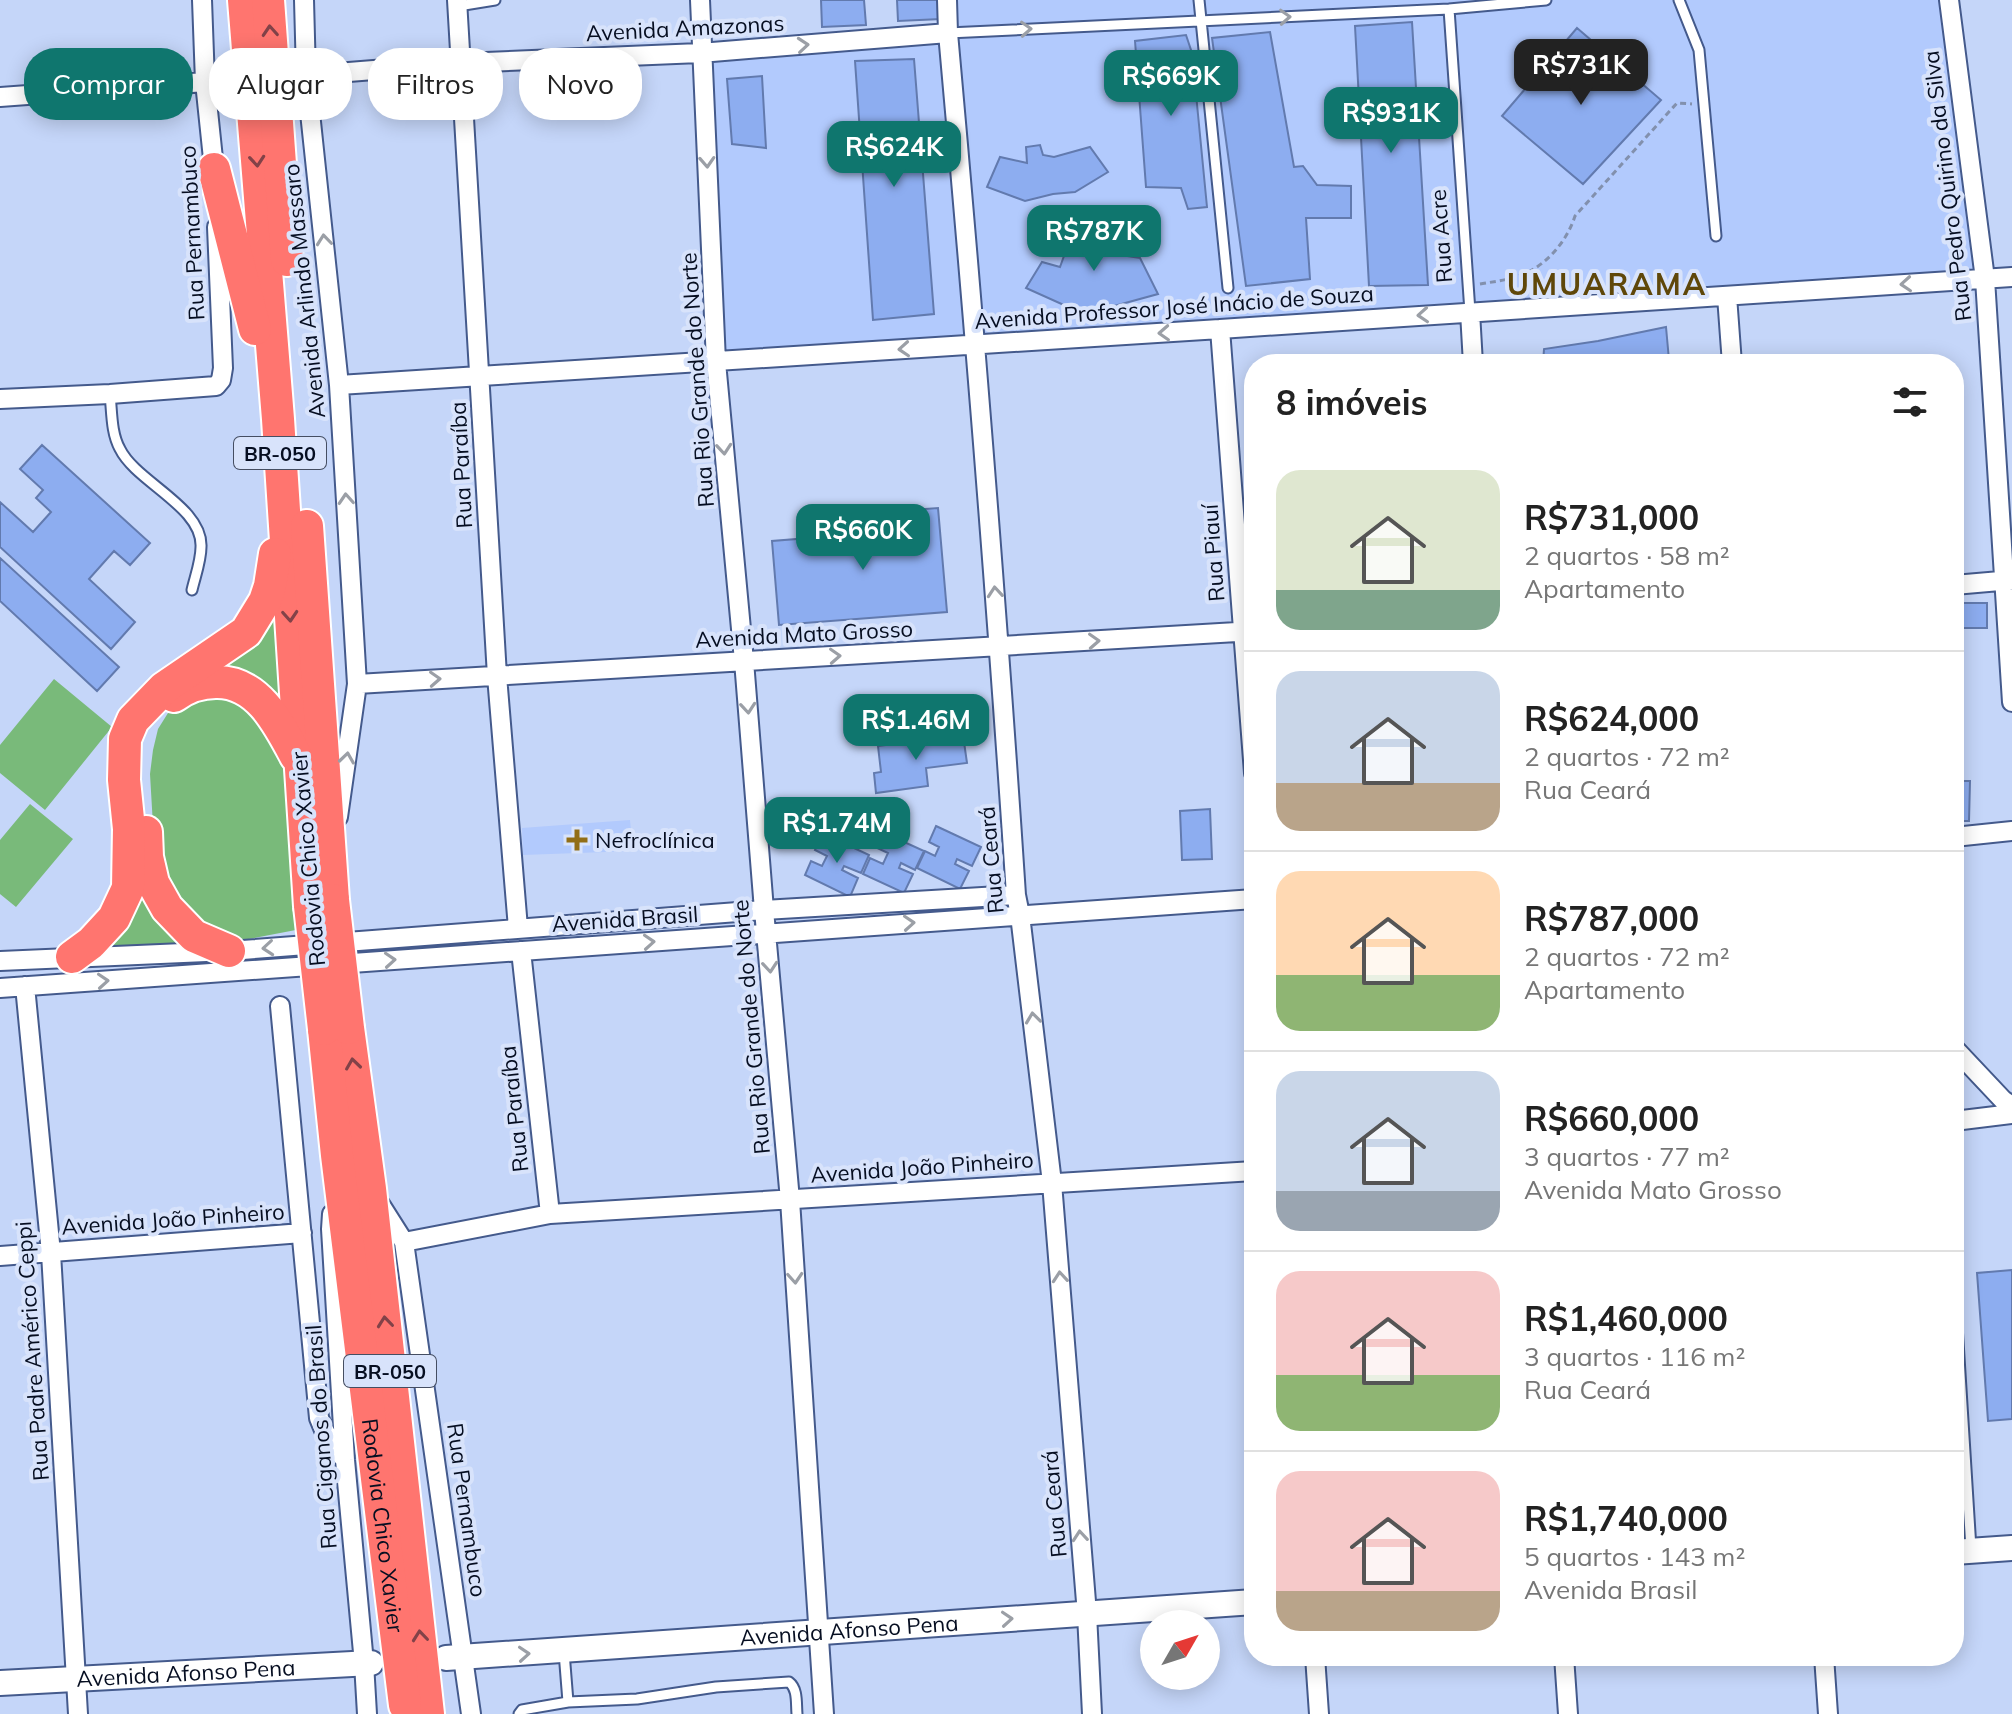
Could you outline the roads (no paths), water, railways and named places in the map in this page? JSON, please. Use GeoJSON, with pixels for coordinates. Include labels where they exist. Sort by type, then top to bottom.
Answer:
{"type":"FeatureCollection","features":[{"type":"Feature","properties":{"kind":"highway","name":"Rodovia Chico Xavier"},"geometry":{"type":"LineString","coordinates":[[244,0],[278,419],[300,764],[322,903],[336,1028],[370,1189],[428,1714]]}},
{"type":"Feature","properties":{"kind":"highway","name":"Rodovia Chico Xavier"},"geometry":{"type":"LineString","coordinates":[[268,0],[272,48]]}},
{"type":"Feature","properties":{"kind":"highway","name":"Rodovia Chico Xavier"},"geometry":{"type":"LineString","coordinates":[[277,120],[332,863],[322,903]]}},
{"type":"Feature","properties":{"kind":"highway"},"geometry":{"type":"LineString","coordinates":[[214,169],[278,419]]}},
{"type":"Feature","properties":{"kind":"highway"},"geometry":{"type":"LineString","coordinates":[[72,957],[91,943],[114,918],[128,888],[125,739],[133,720],[164,688],[240,638],[250,627],[270,586],[283,504]]}},
{"type":"Feature","properties":{"kind":"highway"},"geometry":{"type":"LineString","coordinates":[[229,951],[194,936],[167,908],[153,883],[147,857],[143,772],[149,726],[162,706],[178,693],[202,682],[225,681],[247,690],[267,707],[300,764]]}},
{"type":"Feature","properties":{"kind":"highway","name":"Rodovia Chico Xavier"},"geometry":{"type":"LineString","coordinates":[[336,1028],[337,1155],[406,1714]]}},
{"type":"Feature","properties":{"kind":"street","name":"Rua Pernambuco"},"geometry":{"type":"LineString","coordinates":[[110,394],[216,386],[221,380],[214,169],[205,82],[202,0]]}},
{"type":"Feature","properties":{"kind":"street","name":"Rua Rio Grande do Norte"},"geometry":{"type":"LineString","coordinates":[[700,0],[716,362],[790,1200],[824,1714]]}},
{"type":"Feature","properties":{"kind":"street","name":"Rua Ceará"},"geometry":{"type":"LineString","coordinates":[[947,0],[1000,646],[1016,895],[1052,1183],[1087,1614],[1092,1714]]}},
{"type":"Feature","properties":{"kind":"street","name":"Rua Pedro Quirino da Silva"},"geometry":{"type":"LineString","coordinates":[[1949,0],[1985,279],[2008,580],[2012,702]]}},
{"type":"Feature","properties":{"kind":"street","name":"Avenida Arlindo Massaro"},"geometry":{"type":"LineString","coordinates":[[306,48],[307,1]]}},
{"type":"Feature","properties":{"kind":"street","name":"Rua Paraíba"},"geometry":{"type":"LineString","coordinates":[[458,3],[460,48]]}},
{"type":"Feature","properties":{"kind":"street","name":"Avenida Amazonas"},"geometry":{"type":"LineString","coordinates":[[503,61],[702,53],[948,33]]}},
{"type":"Feature","properties":{"kind":"street"},"geometry":{"type":"LineString","coordinates":[[0,97],[205,82]]}},
{"type":"Feature","properties":{"kind":"street","name":"Avenida Arlindo Massaro"},"geometry":{"type":"LineString","coordinates":[[311,120],[339,385],[357,684],[332,863]]}},
{"type":"Feature","properties":{"kind":"street","name":"Rua Paraíba"},"geometry":{"type":"LineString","coordinates":[[464,120],[497,676],[518,928]]}},
{"type":"Feature","properties":{"kind":"street","name":"Avenida Professor José Inácio de Souza"},"geometry":{"type":"LineString","coordinates":[[339,385],[2012,277]]}},
{"type":"Feature","properties":{"kind":"street"},"geometry":{"type":"LineString","coordinates":[[1727,296],[1731,354]]}},
{"type":"Feature","properties":{"kind":"street","name":"Rua Acre"},"geometry":{"type":"LineString","coordinates":[[1470,312],[1472,354]]}},
{"type":"Feature","properties":{"kind":"street","name":"Rua Piauí"},"geometry":{"type":"LineString","coordinates":[[1220,329],[1244,580]]}},
{"type":"Feature","properties":{"kind":"street"},"geometry":{"type":"LineString","coordinates":[[0,399],[110,394]]}},
{"type":"Feature","properties":{"kind":"street"},"geometry":{"type":"LineString","coordinates":[[1964,584],[2008,580]]}},
{"type":"Feature","properties":{"kind":"street","name":"Avenida Mato Grosso"},"geometry":{"type":"LineString","coordinates":[[357,684],[1244,632]]}},
{"type":"Feature","properties":{"kind":"street"},"geometry":{"type":"LineString","coordinates":[[1964,836],[2012,831]]}},
{"type":"Feature","properties":{"kind":"street","name":"Avenida Brasil"},"geometry":{"type":"LineString","coordinates":[[0,961],[229,951],[764,910],[1016,895]]}},
{"type":"Feature","properties":{"kind":"street","name":"Avenida Brasil"},"geometry":{"type":"LineString","coordinates":[[0,988],[1244,900]]}},
{"type":"Feature","properties":{"kind":"street","name":"Rua Paraíba"},"geometry":{"type":"LineString","coordinates":[[521,951],[550,1214]]}},
{"type":"Feature","properties":{"kind":"street","name":"Rua Padre Américo Ceppi"},"geometry":{"type":"LineString","coordinates":[[25,986],[51,1253],[78,1714]]}},
{"type":"Feature","properties":{"kind":"street"},"geometry":{"type":"LineString","coordinates":[[280,1006],[319,1418],[324,1432],[345,1460]]}},
{"type":"Feature","properties":{"kind":"street"},"geometry":{"type":"LineString","coordinates":[[1964,1059],[2012,1106]]}},
{"type":"Feature","properties":{"kind":"street"},"geometry":{"type":"LineString","coordinates":[[1964,1120],[2012,1114]]}},
{"type":"Feature","properties":{"kind":"street","name":"Rua Ciganos do Brasil"},"geometry":{"type":"LineString","coordinates":[[337,1155],[331,1229],[345,1460],[368,1663],[367,1714]]}},
{"type":"Feature","properties":{"kind":"street","name":"Avenida João Pinheiro"},"geometry":{"type":"LineString","coordinates":[[404,1242],[550,1214],[1244,1172]]}},
{"type":"Feature","properties":{"kind":"street","name":"Rua Pernambuco"},"geometry":{"type":"LineString","coordinates":[[370,1189],[404,1242],[455,1658],[471,1714]]}},
{"type":"Feature","properties":{"kind":"street","name":"Avenida João Pinheiro"},"geometry":{"type":"LineString","coordinates":[[0,1256],[302,1233]]}},
{"type":"Feature","properties":{"kind":"street"},"geometry":{"type":"LineString","coordinates":[[1964,1551],[2012,1548]]}},
{"type":"Feature","properties":{"kind":"street","name":"Avenida Afonso Pena"},"geometry":{"type":"LineString","coordinates":[[455,1658],[1244,1603]]}},
{"type":"Feature","properties":{"kind":"street","name":"Avenida Afonso Pena"},"geometry":{"type":"LineString","coordinates":[[0,1683],[368,1663]]}},
{"type":"Feature","properties":{"kind":"street"},"geometry":{"type":"LineString","coordinates":[[1316,1666],[1319,1714]]}},
{"type":"Feature","properties":{"kind":"street"},"geometry":{"type":"LineString","coordinates":[[1565,1666],[1568,1714]]}},
{"type":"Feature","properties":{"kind":"street"},"geometry":{"type":"LineString","coordinates":[[1825,1666],[1828,1714]]}},
{"type":"Feature","properties":{"kind":"lane"},"geometry":{"type":"LineString","coordinates":[[458,3],[495,0]]}},
{"type":"Feature","properties":{"kind":"lane"},"geometry":{"type":"LineString","coordinates":[[1199,0],[1228,288]]}},
{"type":"Feature","properties":{"kind":"lane","name":"Avenida Amazonas"},"geometry":{"type":"LineString","coordinates":[[948,33],[1449,9],[1478,3],[1546,0]]}},
{"type":"Feature","properties":{"kind":"lane"},"geometry":{"type":"LineString","coordinates":[[1679,0],[1699,50],[1716,236]]}},
{"type":"Feature","properties":{"kind":"lane","name":"Rua Acre"},"geometry":{"type":"LineString","coordinates":[[1449,9],[1470,312]]}},
{"type":"Feature","properties":{"kind":"lane"},"geometry":{"type":"LineString","coordinates":[[110,394],[115,437],[121,452],[189,516],[199,531],[201,547],[192,590]]}},
{"type":"Feature","properties":{"kind":"lane"},"geometry":{"type":"LineString","coordinates":[[564,1651],[568,1702]]}},
{"type":"Feature","properties":{"kind":"lane"},"geometry":{"type":"LineString","coordinates":[[519,1714],[522,1710],[568,1702],[637,1699],[716,1687],[789,1682],[795,1690],[797,1714]]}},
{"type":"Feature","properties":{"kind":"place","name":"Nefroclínica"},"geometry":{"type":"Point","coordinates":[577,840]}},
{"type":"Feature","properties":{"kind":"district","name":"UMUARAMA"},"geometry":{"type":"Point","coordinates":[1607,284]}}]}
